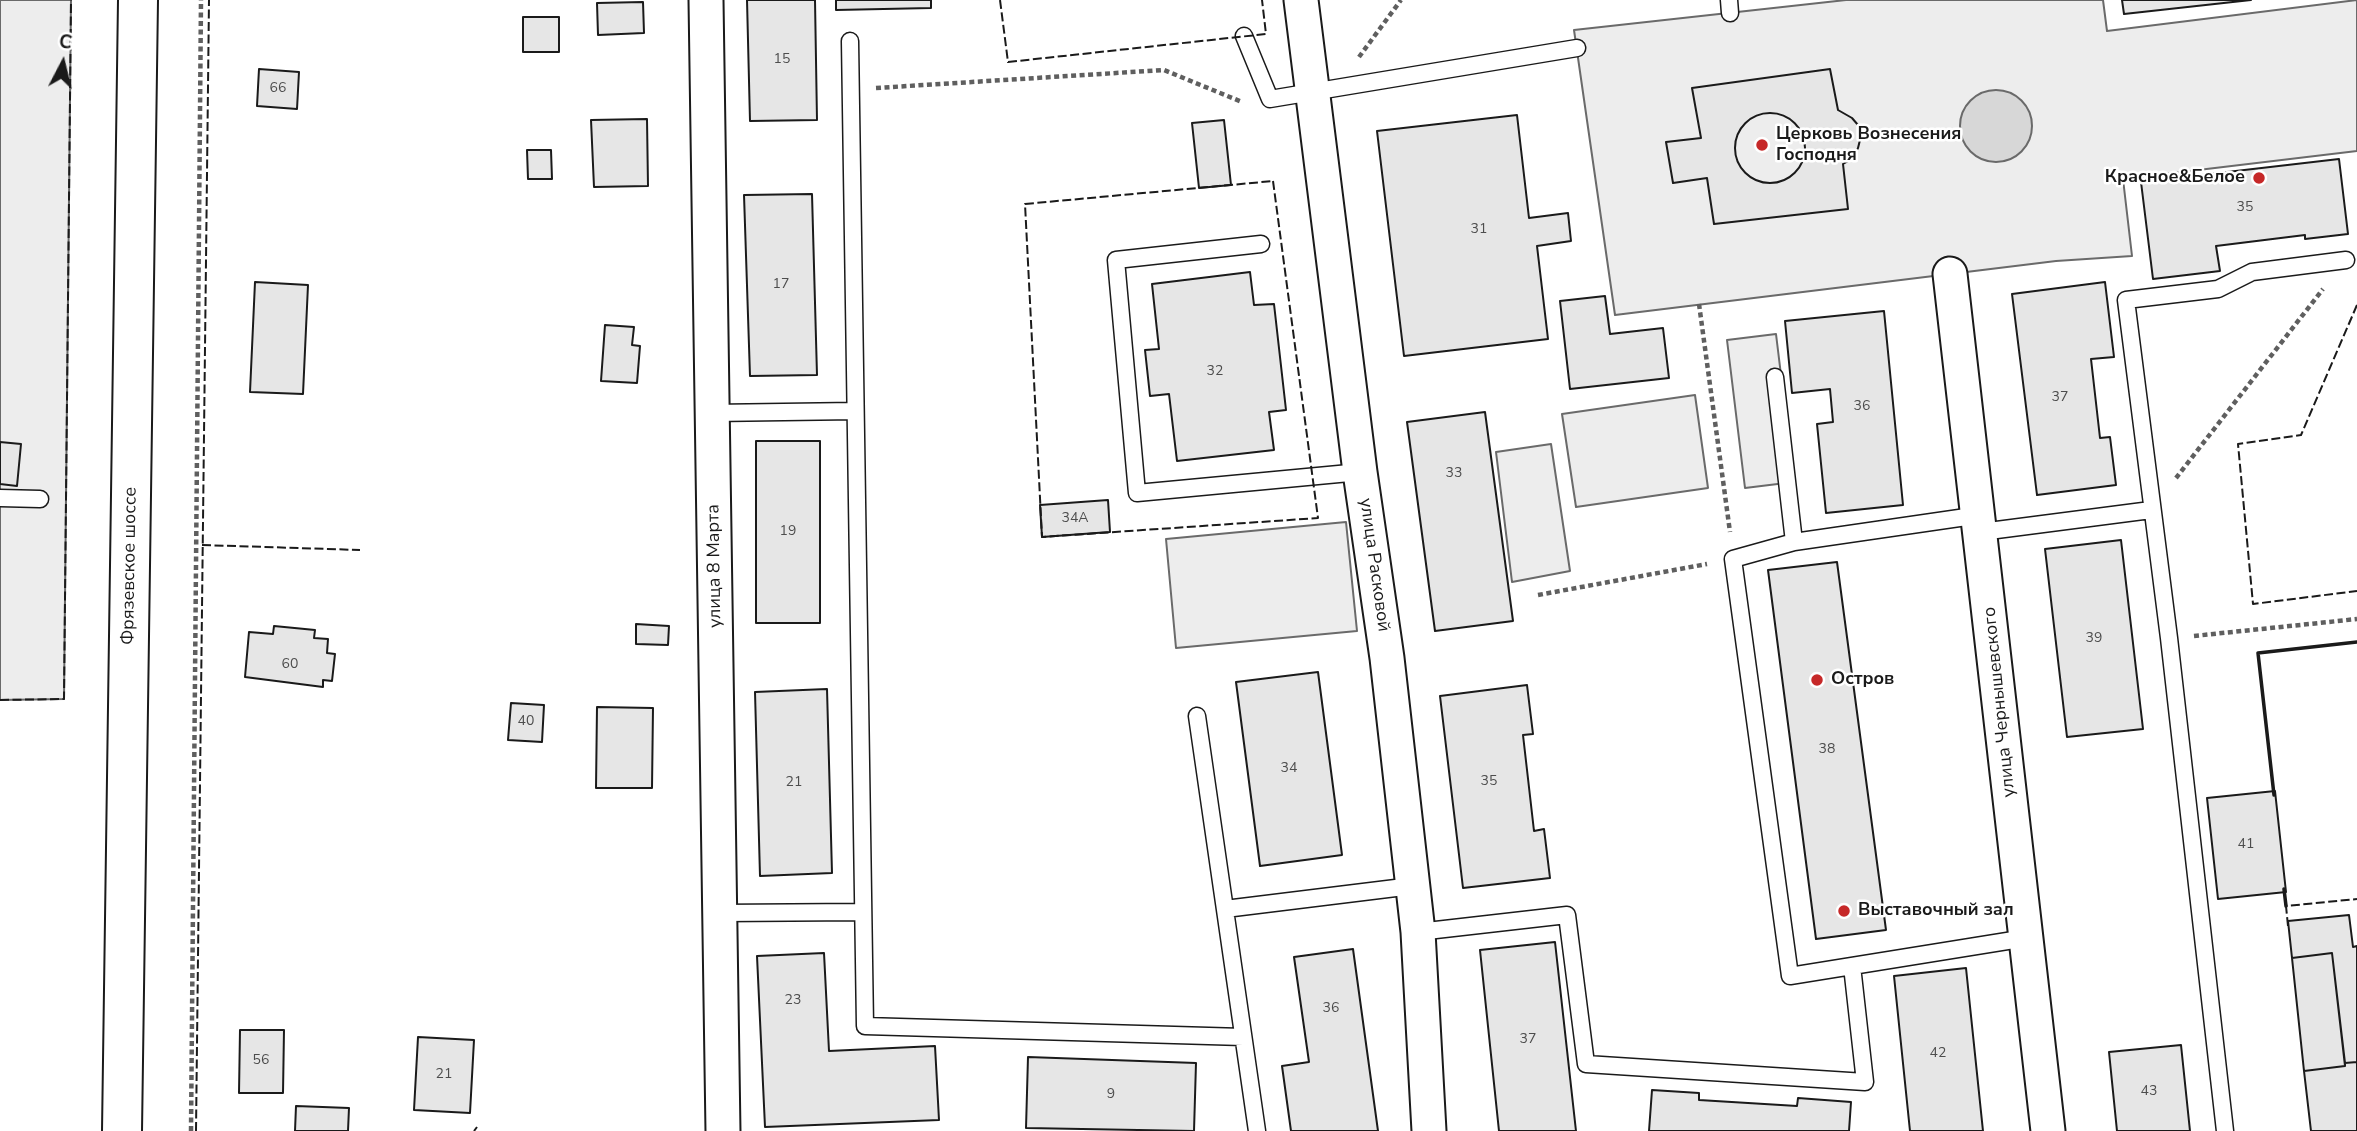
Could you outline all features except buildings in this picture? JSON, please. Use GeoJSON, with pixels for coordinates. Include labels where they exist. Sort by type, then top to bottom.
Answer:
{"type":"FeatureCollection","features":[{"type":"Feature","properties":{"kind":"highway","name":"Фрязевское шоссе"},"geometry":{"type":"LineString","coordinates":[[122,1131],[138,0]]}},
{"type":"Feature","properties":{"kind":"street","name":"улица 8 Марта"},"geometry":{"type":"LineString","coordinates":[[706,0],[723,1131]]}},
{"type":"Feature","properties":{"kind":"street","name":"улица Расковой"},"geometry":{"type":"LineString","coordinates":[[1301,0],[1325,91],[1360,472],[1387,658],[1419,932],[1429,1131]]}},
{"type":"Feature","properties":{"kind":"street","name":"улица Чернышевского"},"geometry":{"type":"LineString","coordinates":[[1950,274],[2048,1131]]}},
{"type":"Feature","properties":{"kind":"lane"},"geometry":{"type":"LineString","coordinates":[[1244,36],[1270,99],[1577,48]]}},
{"type":"Feature","properties":{"kind":"lane"},"geometry":{"type":"LineString","coordinates":[[850,41],[865,1026],[1243,1037]]}},
{"type":"Feature","properties":{"kind":"lane"},"geometry":{"type":"LineString","coordinates":[[1261,244],[1116,260],[1137,493],[1360,472]]}},
{"type":"Feature","properties":{"kind":"lane"},"geometry":{"type":"LineString","coordinates":[[2225,1131],[2169,638],[2126,300],[2218,289],[2252,272],[2346,260]]}},
{"type":"Feature","properties":{"kind":"lane"},"geometry":{"type":"LineString","coordinates":[[1774,377],[1794,542]]}},
{"type":"Feature","properties":{"kind":"lane"},"geometry":{"type":"LineString","coordinates":[[712,413],[855,411]]}},
{"type":"Feature","properties":{"kind":"lane"},"geometry":{"type":"LineString","coordinates":[[0,498],[40,499]]}},
{"type":"Feature","properties":{"kind":"lane"},"geometry":{"type":"LineString","coordinates":[[2026,938],[1790,976],[1733,559],[1794,542],[2151,510]]}},
{"type":"Feature","properties":{"kind":"lane"},"geometry":{"type":"LineString","coordinates":[[1197,716],[1257,1131]]}},
{"type":"Feature","properties":{"kind":"lane"},"geometry":{"type":"LineString","coordinates":[[1225,909],[1412,886]]}},
{"type":"Feature","properties":{"kind":"lane"},"geometry":{"type":"LineString","coordinates":[[720,913],[862,912]]}},
{"type":"Feature","properties":{"kind":"lane"},"geometry":{"type":"LineString","coordinates":[[1419,932],[1567,915],[1586,1064],[1865,1082],[1852,966]]}},
{"type":"Feature","properties":{"kind":"path"},"geometry":{"type":"LineString","coordinates":[[191,1131],[201,0]]}},
{"type":"Feature","properties":{"kind":"path"},"geometry":{"type":"LineString","coordinates":[[1325,91],[1401,0]]}},
{"type":"Feature","properties":{"kind":"path"},"geometry":{"type":"LineString","coordinates":[[851,90],[1164,70],[1254,107]]}},
{"type":"Feature","properties":{"kind":"path"},"geometry":{"type":"LineString","coordinates":[[2151,510],[2346,260]]}},
{"type":"Feature","properties":{"kind":"path"},"geometry":{"type":"LineString","coordinates":[[1538,595],[1733,559],[1699,304]]}},
{"type":"Feature","properties":{"kind":"path"},"geometry":{"type":"LineString","coordinates":[[2169,638],[2357,619]]}},
{"type":"Feature","properties":{"kind":"shaded area"},"geometry":{"type":"Polygon","coordinates":[[[0,0],[71,0],[64,699],[0,700],[0,0]]]}},
{"type":"Feature","properties":{"kind":"shaded area"},"geometry":{"type":"Polygon","coordinates":[[[1846,0],[2103,0],[2107,31],[2357,0],[2357,151],[2123,179],[2132,256],[2056,261],[1615,315],[1574,30],[1846,0]]]}},
{"type":"Feature","properties":{"kind":"shaded area"},"geometry":{"type":"Polygon","coordinates":[[[1996,90],[2016,96],[2026,106],[2032,126],[2026,146],[2016,156],[1996,162],[1976,156],[1966,146],[1960,126],[1966,106],[1976,96],[1996,90]]]}},
{"type":"Feature","properties":{"kind":"shaded area"},"geometry":{"type":"Polygon","coordinates":[[[1776,334],[1794,482],[1745,488],[1727,340],[1776,334]]]}},
{"type":"Feature","properties":{"kind":"shaded area"},"geometry":{"type":"Polygon","coordinates":[[[1695,395],[1708,488],[1576,507],[1562,414],[1695,395]]]}},
{"type":"Feature","properties":{"kind":"shaded area"},"geometry":{"type":"Polygon","coordinates":[[[1551,444],[1570,571],[1512,582],[1496,452],[1551,444]]]}},
{"type":"Feature","properties":{"kind":"shaded area"},"geometry":{"type":"Polygon","coordinates":[[[1346,522],[1357,631],[1176,648],[1166,539],[1346,522]]]}},
{"type":"Feature","properties":{"kind":"fence"},"geometry":{"type":"LineString","coordinates":[[0,700],[64,699],[71,0]]}},
{"type":"Feature","properties":{"kind":"fence"},"geometry":{"type":"LineString","coordinates":[[196,1131],[209,0]]}},
{"type":"Feature","properties":{"kind":"fence"},"geometry":{"type":"LineString","coordinates":[[1000,0],[1008,62],[1266,34],[1262,0]]}},
{"type":"Feature","properties":{"kind":"fence"},"geometry":{"type":"LineString","coordinates":[[1273,181],[1318,518],[1042,537],[1025,204],[1273,181]]}},
{"type":"Feature","properties":{"kind":"fence"},"geometry":{"type":"LineString","coordinates":[[2357,305],[2301,435],[2238,444],[2253,604],[2357,591]]}},
{"type":"Feature","properties":{"kind":"fence"},"geometry":{"type":"LineString","coordinates":[[202,545],[360,550]]}},
{"type":"Feature","properties":{"kind":"fence"},"geometry":{"type":"LineString","coordinates":[[2288,926],[2286,906],[2357,899]]}},
{"type":"Feature","properties":{"kind":"fence"},"geometry":{"type":"LineString","coordinates":[[474,1131],[477,1127]]}},
{"type":"Feature","properties":{"kind":"wall"},"geometry":{"type":"LineString","coordinates":[[2274,795],[2258,653],[2357,642]]}},
{"type":"Feature","properties":{"kind":"wall"},"geometry":{"type":"LineString","coordinates":[[2284,889],[2286,906]]}},
{"type":"Feature","properties":{"kind":"place","name":"Церковь Вознесения Господня"},"geometry":{"type":"Point","coordinates":[1762,145]}},
{"type":"Feature","properties":{"kind":"place","name":"Красное&Белое"},"geometry":{"type":"Point","coordinates":[2259,178]}},
{"type":"Feature","properties":{"kind":"place","name":"Остров"},"geometry":{"type":"Point","coordinates":[1817,680]}},
{"type":"Feature","properties":{"kind":"place","name":"Выставочный зал"},"geometry":{"type":"Point","coordinates":[1844,911]}}]}
